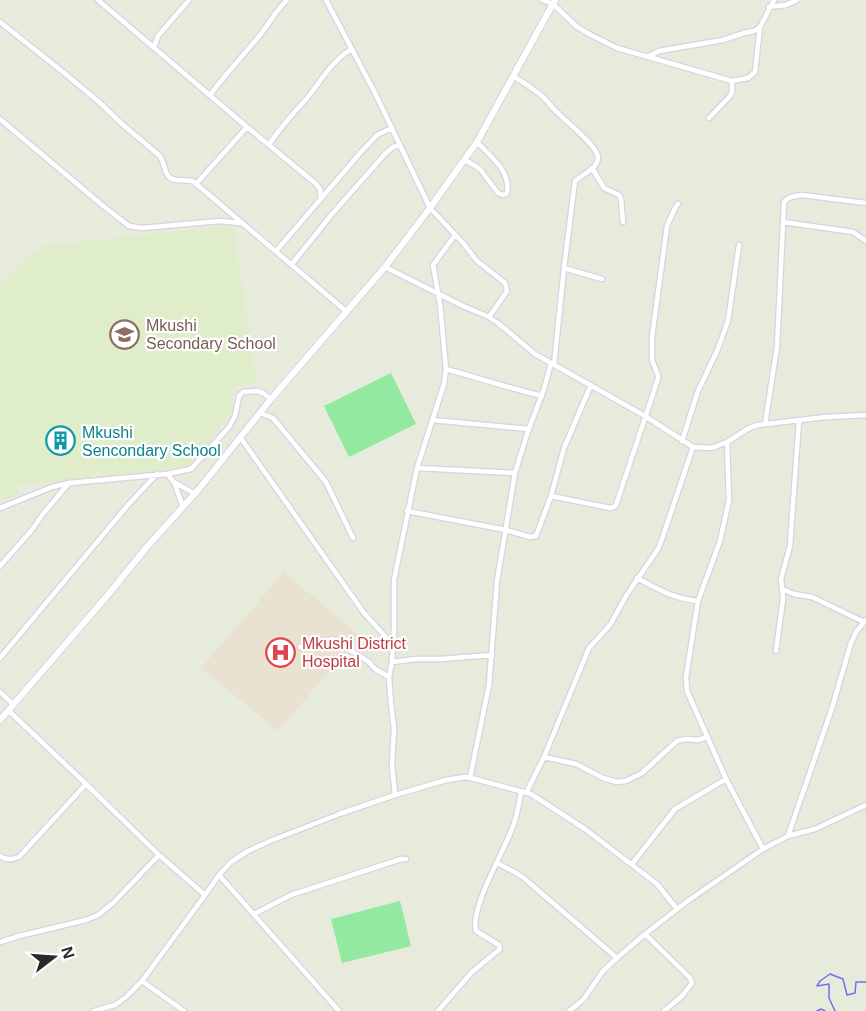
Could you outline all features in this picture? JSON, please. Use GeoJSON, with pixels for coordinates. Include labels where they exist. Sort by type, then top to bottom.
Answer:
{"type":"FeatureCollection","features":[{"type":"Feature","properties":{"kind":"street"},"geometry":{"type":"LineString","coordinates":[[98,0],[315,183],[320,189],[321,198]]}},
{"type":"Feature","properties":{"kind":"street"},"geometry":{"type":"LineString","coordinates":[[154,47],[158,36],[189,0]]}},
{"type":"Feature","properties":{"kind":"street"},"geometry":{"type":"LineString","coordinates":[[210,95],[287,0]]}},
{"type":"Feature","properties":{"kind":"street"},"geometry":{"type":"LineString","coordinates":[[326,0],[430,208],[476,260],[505,283],[507,291],[489,317]]}},
{"type":"Feature","properties":{"kind":"street"},"geometry":{"type":"LineString","coordinates":[[542,0],[554,2],[567,19],[589,34],[618,48],[732,81],[748,78],[754,72],[760,27],[774,0]]}},
{"type":"Feature","properties":{"kind":"street"},"geometry":{"type":"LineString","coordinates":[[770,7],[786,5],[797,0]]}},
{"type":"Feature","properties":{"kind":"street"},"geometry":{"type":"LineString","coordinates":[[0,720],[146,548],[195,494],[271,399],[385,267],[477,142],[554,2]]}},
{"type":"Feature","properties":{"kind":"street"},"geometry":{"type":"LineString","coordinates":[[0,22],[99,102],[160,156],[167,176],[171,179],[188,180],[196,184],[347,312]]}},
{"type":"Feature","properties":{"kind":"street"},"geometry":{"type":"LineString","coordinates":[[647,57],[659,51],[754,32],[760,27]]}},
{"type":"Feature","properties":{"kind":"street"},"geometry":{"type":"LineString","coordinates":[[269,145],[280,128],[338,59],[352,49]]}},
{"type":"Feature","properties":{"kind":"street"},"geometry":{"type":"LineString","coordinates":[[470,778],[489,685],[497,581],[515,472],[553,364],[575,181],[592,168],[598,157],[589,143],[540,95],[513,76]]}},
{"type":"Feature","properties":{"kind":"street"},"geometry":{"type":"LineString","coordinates":[[709,117],[730,96],[732,81]]}},
{"type":"Feature","properties":{"kind":"street"},"geometry":{"type":"LineString","coordinates":[[0,119],[129,225],[142,228],[220,221],[243,224]]}},
{"type":"Feature","properties":{"kind":"street"},"geometry":{"type":"LineString","coordinates":[[196,184],[247,127]]}},
{"type":"Feature","properties":{"kind":"street"},"geometry":{"type":"LineString","coordinates":[[276,250],[371,141],[382,132],[392,128]]}},
{"type":"Feature","properties":{"kind":"street"},"geometry":{"type":"LineString","coordinates":[[465,160],[480,169],[498,193],[503,195],[507,193],[508,184],[505,173],[477,142]]}},
{"type":"Feature","properties":{"kind":"street"},"geometry":{"type":"LineString","coordinates":[[292,264],[385,154],[393,147],[400,145]]}},
{"type":"Feature","properties":{"kind":"street"},"geometry":{"type":"LineString","coordinates":[[592,168],[604,188],[619,195],[623,222]]}},
{"type":"Feature","properties":{"kind":"street"},"geometry":{"type":"LineString","coordinates":[[765,424],[777,347],[784,202],[791,197],[802,195],[866,203]]}},
{"type":"Feature","properties":{"kind":"street"},"geometry":{"type":"LineString","coordinates":[[551,496],[614,507],[658,379],[652,360],[652,346],[667,226],[678,204]]}},
{"type":"Feature","properties":{"kind":"street"},"geometry":{"type":"LineString","coordinates":[[783,222],[853,232],[866,241]]}},
{"type":"Feature","properties":{"kind":"street"},"geometry":{"type":"LineString","coordinates":[[395,795],[392,765],[394,728],[389,689],[393,645],[394,580],[417,468],[444,384],[446,369],[440,298],[433,265],[455,235]]}},
{"type":"Feature","properties":{"kind":"street"},"geometry":{"type":"LineString","coordinates":[[682,441],[698,391],[728,321],[739,245]]}},
{"type":"Feature","properties":{"kind":"street"},"geometry":{"type":"LineString","coordinates":[[385,267],[489,317],[535,354],[693,447],[712,447],[727,442],[758,425],[866,415]]}},
{"type":"Feature","properties":{"kind":"street"},"geometry":{"type":"LineString","coordinates":[[564,268],[602,279]]}},
{"type":"Feature","properties":{"kind":"street"},"geometry":{"type":"LineString","coordinates":[[446,369],[481,378],[510,389],[542,396]]}},
{"type":"Feature","properties":{"kind":"street"},"geometry":{"type":"LineString","coordinates":[[407,511],[506,530],[530,537],[536,536],[551,496],[564,448],[591,386]]}},
{"type":"Feature","properties":{"kind":"street"},"geometry":{"type":"LineString","coordinates":[[0,508],[52,487],[69,483],[167,474],[193,468],[229,427],[235,416],[239,396],[243,392],[256,391],[271,399]]}},
{"type":"Feature","properties":{"kind":"street"},"geometry":{"type":"LineString","coordinates":[[260,413],[273,418],[326,482],[353,538]]}},
{"type":"Feature","properties":{"kind":"street"},"geometry":{"type":"LineString","coordinates":[[432,420],[529,429]]}},
{"type":"Feature","properties":{"kind":"street"},"geometry":{"type":"LineString","coordinates":[[776,651],[782,608],[781,579],[790,546],[799,420]]}},
{"type":"Feature","properties":{"kind":"street"},"geometry":{"type":"LineString","coordinates":[[240,437],[364,613],[393,645]]}},
{"type":"Feature","properties":{"kind":"street"},"geometry":{"type":"LineString","coordinates":[[727,442],[729,500],[720,541],[698,601],[686,677],[687,691],[726,779],[763,849]]}},
{"type":"Feature","properties":{"kind":"street"},"geometry":{"type":"LineString","coordinates":[[438,1011],[472,972],[501,949],[500,945],[476,931],[474,925],[478,904],[514,826],[524,792],[544,757],[589,648],[610,625],[637,578],[658,549],[693,447]]}},
{"type":"Feature","properties":{"kind":"street"},"geometry":{"type":"LineString","coordinates":[[417,468],[515,472]]}},
{"type":"Feature","properties":{"kind":"street"},"geometry":{"type":"LineString","coordinates":[[0,658],[128,505],[157,474]]}},
{"type":"Feature","properties":{"kind":"street"},"geometry":{"type":"LineString","coordinates":[[167,474],[174,482],[195,494]]}},
{"type":"Feature","properties":{"kind":"street"},"geometry":{"type":"LineString","coordinates":[[174,482],[183,507]]}},
{"type":"Feature","properties":{"kind":"street"},"geometry":{"type":"LineString","coordinates":[[0,566],[69,483]]}},
{"type":"Feature","properties":{"kind":"street"},"geometry":{"type":"LineString","coordinates":[[637,578],[669,595],[698,601]]}},
{"type":"Feature","properties":{"kind":"street"},"geometry":{"type":"LineString","coordinates":[[782,589],[812,597],[865,621],[851,643],[832,708],[788,836]]}},
{"type":"Feature","properties":{"kind":"street"},"geometry":{"type":"LineString","coordinates":[[300,647],[332,639],[389,677]]}},
{"type":"Feature","properties":{"kind":"street"},"geometry":{"type":"LineString","coordinates":[[392,662],[492,655]]}},
{"type":"Feature","properties":{"kind":"street"},"geometry":{"type":"LineString","coordinates":[[0,692],[14,704]]}},
{"type":"Feature","properties":{"kind":"street"},"geometry":{"type":"LineString","coordinates":[[8,710],[159,855],[205,895]]}},
{"type":"Feature","properties":{"kind":"street"},"geometry":{"type":"LineString","coordinates":[[544,757],[576,764],[603,778],[617,782],[626,781],[642,773],[677,741],[707,737]]}},
{"type":"Feature","properties":{"kind":"street"},"geometry":{"type":"LineString","coordinates":[[94,1011],[115,1005],[142,981],[219,875],[231,862],[270,841],[342,813],[446,780],[465,777],[531,795],[585,829],[632,864],[657,884],[677,909]]}},
{"type":"Feature","properties":{"kind":"street"},"geometry":{"type":"LineString","coordinates":[[632,864],[675,809],[726,779]]}},
{"type":"Feature","properties":{"kind":"street"},"geometry":{"type":"LineString","coordinates":[[0,856],[4,859],[19,857],[86,784]]}},
{"type":"Feature","properties":{"kind":"street"},"geometry":{"type":"LineString","coordinates":[[569,1011],[583,1000],[603,971],[645,934],[763,849],[788,836],[815,829],[866,805]]}},
{"type":"Feature","properties":{"kind":"street"},"geometry":{"type":"LineString","coordinates":[[0,942],[98,915],[113,903],[159,855]]}},
{"type":"Feature","properties":{"kind":"street"},"geometry":{"type":"LineString","coordinates":[[254,914],[291,895],[406,859]]}},
{"type":"Feature","properties":{"kind":"street"},"geometry":{"type":"LineString","coordinates":[[497,863],[518,874],[617,958]]}},
{"type":"Feature","properties":{"kind":"street"},"geometry":{"type":"LineString","coordinates":[[219,875],[339,1011]]}},
{"type":"Feature","properties":{"kind":"street"},"geometry":{"type":"LineString","coordinates":[[645,934],[690,978],[692,983],[682,996],[664,1011]]}},
{"type":"Feature","properties":{"kind":"street"},"geometry":{"type":"LineString","coordinates":[[142,981],[184,1011]]}},
{"type":"Feature","properties":{"kind":"shaded area","name":"Mkushi Secondary School"},"geometry":{"type":"Polygon","coordinates":[[[233,225],[257,383],[230,388],[234,407],[204,451],[186,467],[105,477],[99,470],[92,478],[17,485],[17,497],[0,499],[0,285],[42,246],[233,225]]]}},
{"type":"Feature","properties":{"kind":"shaded area","name":"Mkushi District Hospital"},"geometry":{"type":"Polygon","coordinates":[[[284,572],[360,636],[278,731],[201,668],[284,572]]]}},
{"type":"Feature","properties":{"kind":"green space"},"geometry":{"type":"Polygon","coordinates":[[[391,373],[416,424],[349,457],[324,406],[391,373]]]}},
{"type":"Feature","properties":{"kind":"green space"},"geometry":{"type":"Polygon","coordinates":[[[400,901],[411,946],[342,963],[331,919],[400,901]]]}},
{"type":"Feature","properties":{"kind":"waterway"},"geometry":{"type":"LineString","coordinates":[[835,1011],[829,998],[829,984],[817,986],[820,981],[830,974],[843,979],[847,995],[855,993],[856,982],[866,982]]}},
{"type":"Feature","properties":{"kind":"waterway"},"geometry":{"type":"LineString","coordinates":[[817,1011],[821,1009],[825,1011]]}},
{"type":"Feature","properties":{"kind":"place","name":"Mkushi Secondary School"},"geometry":{"type":"Point","coordinates":[125,334]}},
{"type":"Feature","properties":{"kind":"place","name":"Mkushi Sencondary School"},"geometry":{"type":"Point","coordinates":[61,441]}},
{"type":"Feature","properties":{"kind":"place","name":"Mkushi District Hospital"},"geometry":{"type":"Point","coordinates":[281,652]}}]}
